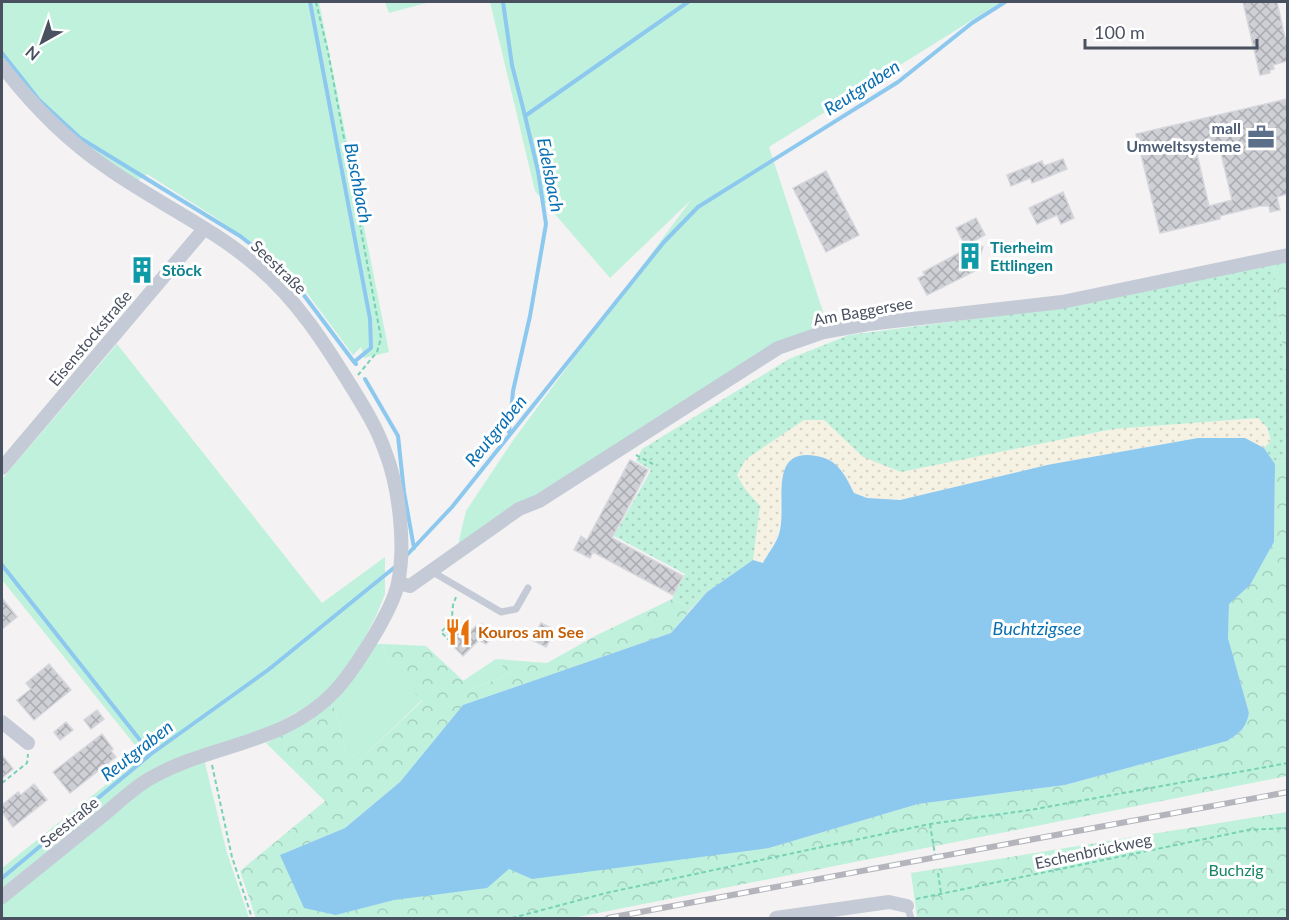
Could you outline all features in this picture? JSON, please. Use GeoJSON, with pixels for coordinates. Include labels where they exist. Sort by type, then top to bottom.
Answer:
{"type":"FeatureCollection","features":[{"type":"Feature","properties":{"kind":"street","name":"Seestraße"},"geometry":{"type":"LineString","coordinates":[[2,66],[24,95],[62,134],[106,168],[239,250],[281,288],[302,313],[371,418],[386,452],[396,492],[400,555],[393,599],[359,661],[334,693],[311,712],[285,727],[253,741],[209,753],[147,780],[2,897]]}},
{"type":"Feature","properties":{"kind":"street","name":"Eisenstockstraße"},"geometry":{"type":"LineString","coordinates":[[2,468],[204,229]]}},
{"type":"Feature","properties":{"kind":"street","name":"Am Baggersee"},"geometry":{"type":"LineString","coordinates":[[431,571],[519,509],[548,495],[778,348],[824,332],[868,324],[1062,302],[1287,255]]}},
{"type":"Feature","properties":{"kind":"street"},"geometry":{"type":"LineString","coordinates":[[398,578],[410,586],[431,571]]}},
{"type":"Feature","properties":{"kind":"street"},"geometry":{"type":"LineString","coordinates":[[2,722],[28,743]]}},
{"type":"Feature","properties":{"kind":"street"},"geometry":{"type":"LineString","coordinates":[[776,918],[888,902],[909,912]]}},
{"type":"Feature","properties":{"kind":"lane"},"geometry":{"type":"LineString","coordinates":[[431,571],[501,612],[516,609],[528,588]]}},
{"type":"Feature","properties":{"kind":"path"},"geometry":{"type":"LineString","coordinates":[[316,2],[328,52],[381,338],[377,352],[367,364]]}},
{"type":"Feature","properties":{"kind":"path"},"geometry":{"type":"LineString","coordinates":[[637,455],[653,464]]}},
{"type":"Feature","properties":{"kind":"path"},"geometry":{"type":"LineString","coordinates":[[454,602],[452,616],[454,619],[441,632],[456,647]]}},
{"type":"Feature","properties":{"kind":"path"},"geometry":{"type":"LineString","coordinates":[[2,783],[27,763],[28,743]]}},
{"type":"Feature","properties":{"kind":"path"},"geometry":{"type":"LineString","coordinates":[[209,753],[232,857],[252,918]]}},
{"type":"Feature","properties":{"kind":"path"},"geometry":{"type":"LineString","coordinates":[[512,918],[606,893],[930,824],[1030,810],[1287,763]]}},
{"type":"Feature","properties":{"kind":"path"},"geometry":{"type":"LineString","coordinates":[[930,824],[935,855]]}},
{"type":"Feature","properties":{"kind":"path","name":"Eschenbrückweg"},"geometry":{"type":"LineString","coordinates":[[909,912],[911,900],[941,893],[1248,830],[1287,828]]}},
{"type":"Feature","properties":{"kind":"path"},"geometry":{"type":"LineString","coordinates":[[938,873],[941,893]]}},
{"type":"Feature","properties":{"kind":"green space"},"geometry":{"type":"Polygon","coordinates":[[[2,2],[319,2],[389,352],[364,358],[361,347],[353,355],[304,289],[273,257],[147,174],[136,182],[76,141],[20,83],[2,59],[2,2]]]}},
{"type":"Feature","properties":{"kind":"green space"},"geometry":{"type":"Polygon","coordinates":[[[385,2],[430,2],[389,13],[385,2]]]}},
{"type":"Feature","properties":{"kind":"green space"},"geometry":{"type":"Polygon","coordinates":[[[490,2],[1001,2],[769,147],[828,327],[781,342],[458,545],[466,511],[514,439],[691,200],[610,278],[535,191],[490,2]]]}},
{"type":"Feature","properties":{"kind":"green space"},"geometry":{"type":"Polygon","coordinates":[[[1287,261],[1287,386],[1273,263],[1287,261]]]}},
{"type":"Feature","properties":{"kind":"green space"},"geometry":{"type":"Polygon","coordinates":[[[1273,263],[1287,386],[1287,459],[1275,464],[1264,448],[1271,441],[1267,427],[1258,418],[1113,429],[901,472],[863,457],[824,420],[804,420],[746,459],[737,475],[745,489],[760,506],[753,560],[707,592],[691,609],[672,599],[685,574],[614,536],[651,470],[636,461],[642,449],[789,359],[849,335],[1065,307],[1273,263]]]}},
{"type":"Feature","properties":{"kind":"green space"},"geometry":{"type":"Polygon","coordinates":[[[117,344],[322,603],[385,557],[385,594],[357,652],[334,684],[312,704],[252,736],[202,751],[227,853],[249,918],[2,918],[2,868],[143,755],[2,580],[2,479],[117,344]]]}},
{"type":"Feature","properties":{"kind":"green space"},"geometry":{"type":"Polygon","coordinates":[[[1287,459],[1287,776],[573,918],[256,918],[240,871],[325,801],[266,743],[311,720],[332,700],[346,750],[359,761],[422,701],[387,662],[383,644],[426,646],[472,689],[510,674],[496,659],[547,663],[597,635],[672,599],[691,609],[671,633],[463,705],[400,782],[345,828],[280,855],[336,915],[509,869],[769,848],[918,804],[1065,785],[1227,741],[1241,730],[1249,713],[1228,638],[1229,603],[1250,584],[1274,542],[1275,464],[1287,459]]]}},
{"type":"Feature","properties":{"kind":"green space"},"geometry":{"type":"Polygon","coordinates":[[[374,644],[383,644],[387,662],[422,700],[359,761],[346,750],[332,700],[374,644]]]}},
{"type":"Feature","properties":{"kind":"green space"},"geometry":{"type":"Polygon","coordinates":[[[496,659],[510,674],[472,689],[463,681],[496,659]]]}},
{"type":"Feature","properties":{"kind":"green space","name":"Buchzig"},"geometry":{"type":"Polygon","coordinates":[[[1287,812],[1287,918],[917,917],[911,873],[1287,812]]]}},
{"type":"Feature","properties":{"kind":"sand"},"geometry":{"type":"Polygon","coordinates":[[[1258,418],[1267,426],[1271,441],[1264,448],[1245,438],[1198,438],[1047,465],[900,500],[867,498],[853,493],[843,471],[827,458],[780,496],[781,516],[776,538],[763,563],[753,560],[760,506],[745,489],[737,475],[746,459],[804,420],[824,420],[863,457],[901,472],[1113,429],[1258,418]]]}},
{"type":"Feature","properties":{"kind":"water","name":"Buchtzigsee"},"geometry":{"type":"Polygon","coordinates":[[[1198,438],[1245,438],[1264,448],[1275,464],[1274,542],[1250,585],[1229,604],[1228,638],[1249,713],[1242,730],[1227,741],[1065,785],[918,804],[769,848],[532,879],[509,869],[487,888],[394,900],[336,915],[304,908],[280,855],[345,828],[400,782],[463,705],[671,633],[707,592],[753,560],[763,563],[779,534],[782,482],[790,461],[800,456],[824,458],[840,469],[854,493],[867,498],[900,500],[1047,465],[1198,438]]]}},
{"type":"Feature","properties":{"kind":"building"},"geometry":{"type":"Polygon","coordinates":[[[1243,2],[1277,2],[1285,38],[1287,37],[1287,61],[1273,65],[1274,69],[1270,70],[1270,73],[1260,75],[1243,2]]]}},
{"type":"Feature","properties":{"kind":"building"},"geometry":{"type":"Polygon","coordinates":[[[1287,99],[1287,194],[1277,197],[1280,210],[1270,212],[1269,206],[1260,206],[1220,216],[1220,219],[1160,233],[1136,134],[1287,99]],[[1220,149],[1197,154],[1209,206],[1232,200],[1220,149]]]}},
{"type":"Feature","properties":{"kind":"building"},"geometry":{"type":"Polygon","coordinates":[[[1063,159],[1067,169],[1032,183],[1030,178],[1011,186],[1007,175],[1042,161],[1044,166],[1063,159]]]}},
{"type":"Feature","properties":{"kind":"building"},"geometry":{"type":"Polygon","coordinates":[[[826,171],[859,235],[826,252],[793,188],[826,171]]]}},
{"type":"Feature","properties":{"kind":"building"},"geometry":{"type":"Polygon","coordinates":[[[1063,192],[1074,218],[1061,224],[1057,215],[1037,224],[1029,208],[1063,192]]]}},
{"type":"Feature","properties":{"kind":"building","name":"Tierheim Ettlingen"},"geometry":{"type":"Polygon","coordinates":[[[976,218],[985,235],[974,241],[983,247],[975,271],[927,295],[918,278],[925,275],[923,272],[961,252],[964,243],[956,228],[976,218]]]}},
{"type":"Feature","properties":{"kind":"building"},"geometry":{"type":"Polygon","coordinates":[[[630,460],[648,470],[612,538],[683,576],[673,595],[593,552],[590,558],[574,550],[581,536],[587,540],[630,460]]]}},
{"type":"Feature","properties":{"kind":"building"},"geometry":{"type":"Polygon","coordinates":[[[2,598],[17,617],[2,629],[2,598]]]}},
{"type":"Feature","properties":{"kind":"building"},"geometry":{"type":"Polygon","coordinates":[[[457,620],[462,624],[464,622],[472,630],[476,626],[479,628],[482,624],[495,633],[486,644],[479,640],[463,656],[455,648],[458,645],[446,632],[457,620]]]}},
{"type":"Feature","properties":{"kind":"building"},"geometry":{"type":"Polygon","coordinates":[[[541,623],[555,630],[546,647],[532,640],[541,623]]]}},
{"type":"Feature","properties":{"kind":"building"},"geometry":{"type":"Polygon","coordinates":[[[49,664],[71,690],[34,720],[17,700],[31,689],[26,683],[49,664]]]}},
{"type":"Feature","properties":{"kind":"building"},"geometry":{"type":"Polygon","coordinates":[[[97,710],[104,719],[91,729],[84,720],[97,710]]]}},
{"type":"Feature","properties":{"kind":"building"},"geometry":{"type":"Polygon","coordinates":[[[66,722],[73,730],[60,740],[54,732],[66,722]]]}},
{"type":"Feature","properties":{"kind":"building"},"geometry":{"type":"Polygon","coordinates":[[[102,734],[116,757],[70,793],[53,772],[102,734]]]}},
{"type":"Feature","properties":{"kind":"building"},"geometry":{"type":"Polygon","coordinates":[[[2,755],[13,769],[2,778],[2,755]]]}},
{"type":"Feature","properties":{"kind":"building"},"geometry":{"type":"Polygon","coordinates":[[[34,784],[47,800],[13,827],[2,812],[2,805],[18,792],[21,795],[34,784]]]}},
{"type":"Feature","properties":{"kind":"waterway","name":"Buschbach"},"geometry":{"type":"LineString","coordinates":[[310,2],[370,319],[371,348],[354,362],[356,364]]}},
{"type":"Feature","properties":{"kind":"waterway"},"geometry":{"type":"LineString","coordinates":[[503,2],[512,65],[525,116]]}},
{"type":"Feature","properties":{"kind":"waterway","name":"Edelsbach"},"geometry":{"type":"LineString","coordinates":[[509,432],[513,391],[530,316],[546,224],[538,171],[525,116],[688,2]]}},
{"type":"Feature","properties":{"kind":"waterway","name":"Reutgraben"},"geometry":{"type":"LineString","coordinates":[[405,557],[452,507],[664,242],[698,207],[898,82],[972,23],[1005,2]]}},
{"type":"Feature","properties":{"kind":"waterway"},"geometry":{"type":"LineString","coordinates":[[2,53],[39,100],[80,138],[240,236],[272,261],[300,290],[354,362]]}},
{"type":"Feature","properties":{"kind":"waterway","name":"Buschbach"},"geometry":{"type":"LineString","coordinates":[[365,379],[398,436],[404,492],[414,548]]}},
{"type":"Feature","properties":{"kind":"waterway"},"geometry":{"type":"LineString","coordinates":[[2,565],[151,754]]}},
{"type":"Feature","properties":{"kind":"waterway","name":"Reutgraben"},"geometry":{"type":"LineString","coordinates":[[2,878],[151,754],[268,670],[395,567]]}},
{"type":"Feature","properties":{"kind":"railway"},"geometry":{"type":"LineString","coordinates":[[608,918],[1288,792]]}},
{"type":"Feature","properties":{"kind":"place","name":"mall Umweltsysteme"},"geometry":{"type":"Point","coordinates":[1261,137]}},
{"type":"Feature","properties":{"kind":"place","name":"Tierheim Ettlingen"},"geometry":{"type":"Point","coordinates":[970,256]}},
{"type":"Feature","properties":{"kind":"place","name":"Stöck"},"geometry":{"type":"Point","coordinates":[142,270]}},
{"type":"Feature","properties":{"kind":"place","name":"Kouros am See"},"geometry":{"type":"Point","coordinates":[458,632]}}]}
